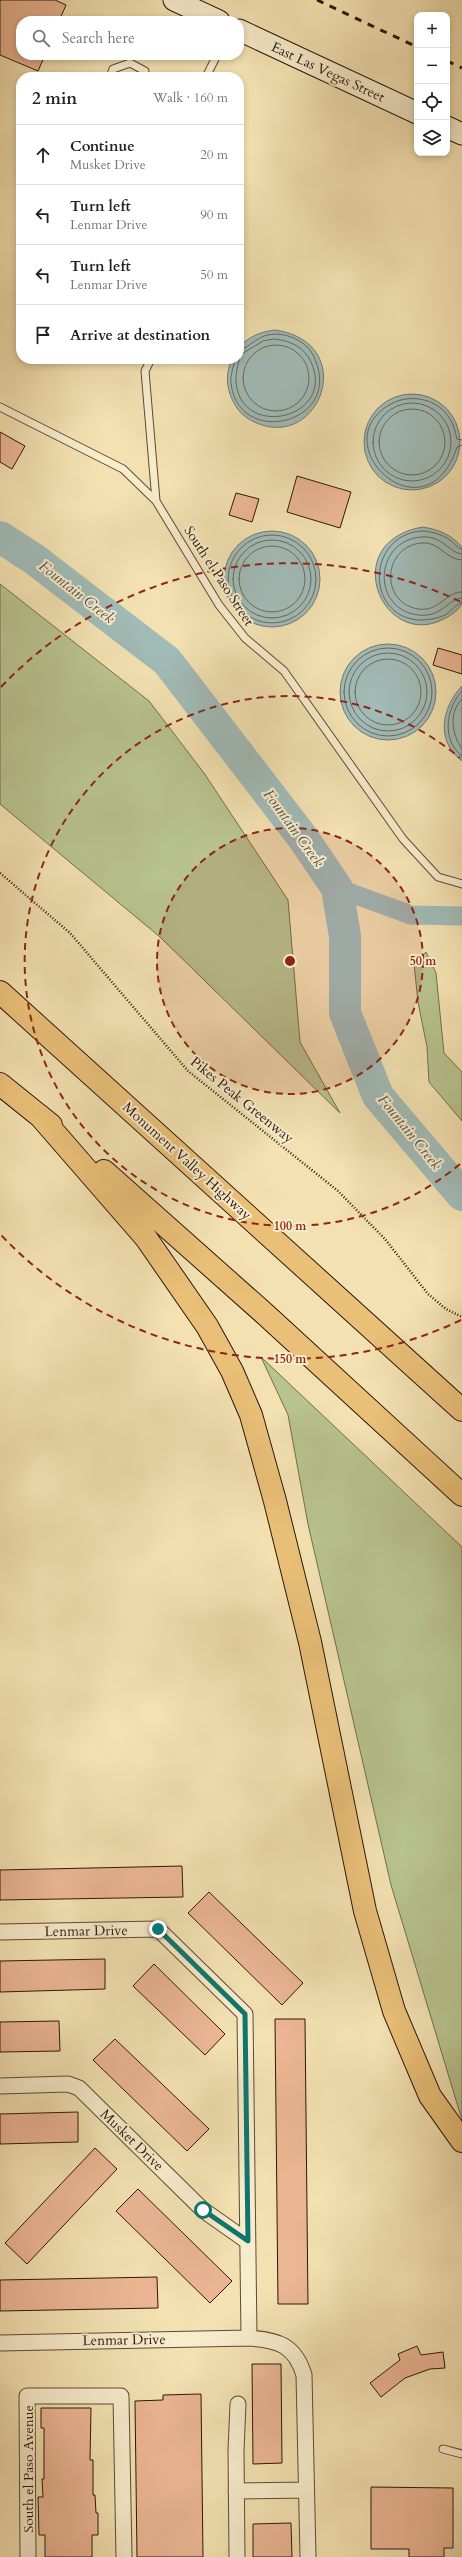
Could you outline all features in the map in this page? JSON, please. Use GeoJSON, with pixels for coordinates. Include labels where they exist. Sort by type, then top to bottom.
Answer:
{"type":"FeatureCollection","features":[{"type":"Feature","properties":{"kind":"highway","name":"Monument Valley Highway"},"geometry":{"type":"LineString","coordinates":[[0,992],[462,1410]]}},
{"type":"Feature","properties":{"kind":"highway"},"geometry":{"type":"LineString","coordinates":[[0,1084],[40,1116],[266,1314],[462,1495]]}},
{"type":"Feature","properties":{"kind":"highway"},"geometry":{"type":"LineString","coordinates":[[40,1116],[146,1238],[206,1326],[232,1371],[251,1415],[275,1501],[310,1642],[365,1911],[394,2011],[427,2089],[462,2141]]}},
{"type":"Feature","properties":{"kind":"street"},"geometry":{"type":"LineString","coordinates":[[174,0],[208,16]]}},
{"type":"Feature","properties":{"kind":"street","name":"East Las Vegas Street"},"geometry":{"type":"LineString","coordinates":[[244,32],[414,112]]}},
{"type":"Feature","properties":{"kind":"street"},"geometry":{"type":"LineString","coordinates":[[450,128],[462,134]]}},
{"type":"Feature","properties":{"kind":"street","name":"Lenmar Drive"},"geometry":{"type":"LineString","coordinates":[[0,1932],[158,1929],[245,2014],[249,2338]]}},
{"type":"Feature","properties":{"kind":"street","name":"Musket Drive"},"geometry":{"type":"LineString","coordinates":[[0,2086],[68,2084],[79,2088],[203,2210],[248,2241]]}},
{"type":"Feature","properties":{"kind":"street","name":"Lenmar Drive"},"geometry":{"type":"LineString","coordinates":[[0,2343],[249,2338],[274,2341],[295,2353],[301,2364],[304,2375],[308,2557]]}},
{"type":"Feature","properties":{"kind":"street","name":"South el Paso Avenue"},"geometry":{"type":"LineString","coordinates":[[28,2557],[27,2396],[121,2396],[124,2557]]}},
{"type":"Feature","properties":{"kind":"street"},"geometry":{"type":"LineString","coordinates":[[237,2557],[236,2491],[238,2404]]}},
{"type":"Feature","properties":{"kind":"street"},"geometry":{"type":"LineString","coordinates":[[236,2491],[306,2490]]}},
{"type":"Feature","properties":{"kind":"lane"},"geometry":{"type":"LineString","coordinates":[[208,72],[214,60]]}},
{"type":"Feature","properties":{"kind":"lane"},"geometry":{"type":"LineString","coordinates":[[112,72],[113,69],[130,63],[145,72]]}},
{"type":"Feature","properties":{"kind":"lane"},"geometry":{"type":"LineString","coordinates":[[148,364],[145,371],[156,501]]}},
{"type":"Feature","properties":{"kind":"lane","name":"South el Paso Street"},"geometry":{"type":"LineString","coordinates":[[0,407],[123,469],[156,501],[219,605],[245,638],[284,671],[403,839],[438,877],[462,884]]}},
{"type":"Feature","properties":{"kind":"lane"},"geometry":{"type":"LineString","coordinates":[[443,2449],[462,2454]]}},
{"type":"Feature","properties":{"kind":"path","name":"Pikes Peak Greenway"},"geometry":{"type":"LineString","coordinates":[[0,873],[70,933],[188,1071],[338,1191],[385,1239],[428,1294],[446,1309],[462,1317]]}},
{"type":"Feature","properties":{"kind":"green space"},"geometry":{"type":"Polygon","coordinates":[[[0,584],[149,701],[204,773],[288,900],[300,1042],[340,1113],[160,937],[0,804],[0,584]]]}},
{"type":"Feature","properties":{"kind":"green space"},"geometry":{"type":"Polygon","coordinates":[[[426,952],[436,973],[444,1053],[462,1072],[462,1121],[429,1082],[427,1047],[418,1002],[414,964],[426,952]]]}},
{"type":"Feature","properties":{"kind":"green space"},"geometry":{"type":"Polygon","coordinates":[[[261,1357],[462,1547],[462,2120],[391,1885],[308,1524],[288,1415],[261,1357]]]}},
{"type":"Feature","properties":{"kind":"water"},"geometry":{"type":"Polygon","coordinates":[[[275,330],[300,338],[316,353],[323,370],[322,389],[315,406],[301,420],[283,427],[262,425],[245,417],[239,411],[229,390],[227,378],[230,364],[244,364],[244,343],[256,335],[275,330]]]}},
{"type":"Feature","properties":{"kind":"water"},"geometry":{"type":"Polygon","coordinates":[[[412,394],[430,397],[446,408],[457,424],[460,442],[457,460],[446,476],[430,487],[412,490],[394,487],[378,476],[367,460],[364,442],[367,424],[378,408],[394,397],[412,394]]]}},
{"type":"Feature","properties":{"kind":"water"},"geometry":{"type":"Polygon","coordinates":[[[423,527],[444,533],[462,547],[462,604],[448,617],[437,622],[416,625],[399,618],[385,605],[377,588],[376,569],[382,551],[397,536],[423,527]]]}},
{"type":"Feature","properties":{"kind":"water"},"geometry":{"type":"Polygon","coordinates":[[[272,531],[290,534],[306,545],[317,561],[320,579],[317,597],[306,613],[290,624],[272,627],[254,624],[238,613],[227,597],[224,579],[227,561],[238,545],[254,534],[272,531]]]}},
{"type":"Feature","properties":{"kind":"water"},"geometry":{"type":"Polygon","coordinates":[[[388,644],[406,647],[422,658],[433,674],[436,692],[433,710],[422,726],[406,737],[388,740],[370,737],[354,726],[343,710],[340,692],[343,674],[354,658],[370,647],[388,644]]]}},
{"type":"Feature","properties":{"kind":"water"},"geometry":{"type":"Polygon","coordinates":[[[462,686],[462,761],[453,753],[448,744],[444,724],[450,704],[455,694],[462,686]]]}},
{"type":"Feature","properties":{"kind":"building"},"geometry":{"type":"Polygon","coordinates":[[[0,0],[55,0],[66,5],[61,16],[16,16],[16,60],[43,60],[38,71],[0,55],[0,0]]]}},
{"type":"Feature","properties":{"kind":"building"},"geometry":{"type":"Polygon","coordinates":[[[0,432],[25,446],[12,469],[0,462],[0,432]]]}},
{"type":"Feature","properties":{"kind":"building"},"geometry":{"type":"Polygon","coordinates":[[[297,476],[351,492],[340,528],[287,512],[297,476]]]}},
{"type":"Feature","properties":{"kind":"building"},"geometry":{"type":"Polygon","coordinates":[[[236,493],[259,499],[252,522],[229,515],[236,493]]]}},
{"type":"Feature","properties":{"kind":"building"},"geometry":{"type":"Polygon","coordinates":[[[438,648],[462,655],[462,674],[433,665],[438,648]]]}},
{"type":"Feature","properties":{"kind":"building"},"geometry":{"type":"Polygon","coordinates":[[[182,1866],[183,1897],[0,1900],[0,1870],[182,1866]]]}},
{"type":"Feature","properties":{"kind":"building"},"geometry":{"type":"Polygon","coordinates":[[[209,1892],[303,1983],[282,2005],[188,1913],[209,1892]]]}},
{"type":"Feature","properties":{"kind":"building"},"geometry":{"type":"Polygon","coordinates":[[[105,1959],[105,1989],[0,1992],[0,1961],[105,1959]]]}},
{"type":"Feature","properties":{"kind":"building"},"geometry":{"type":"Polygon","coordinates":[[[154,1964],[225,2034],[205,2055],[133,1986],[154,1964]]]}},
{"type":"Feature","properties":{"kind":"building"},"geometry":{"type":"Polygon","coordinates":[[[275,2019],[305,2019],[308,2304],[278,2304],[275,2019]]]}},
{"type":"Feature","properties":{"kind":"building"},"geometry":{"type":"Polygon","coordinates":[[[59,2021],[60,2051],[0,2052],[0,2022],[59,2021]]]}},
{"type":"Feature","properties":{"kind":"building"},"geometry":{"type":"Polygon","coordinates":[[[115,2039],[209,2129],[187,2151],[93,2060],[115,2039]]]}},
{"type":"Feature","properties":{"kind":"building"},"geometry":{"type":"Polygon","coordinates":[[[78,2112],[78,2142],[0,2144],[0,2114],[78,2112]]]}},
{"type":"Feature","properties":{"kind":"building"},"geometry":{"type":"Polygon","coordinates":[[[95,2148],[117,2169],[27,2264],[5,2243],[95,2148]]]}},
{"type":"Feature","properties":{"kind":"building"},"geometry":{"type":"Polygon","coordinates":[[[138,2189],[232,2281],[210,2303],[116,2211],[138,2189]]]}},
{"type":"Feature","properties":{"kind":"building"},"geometry":{"type":"Polygon","coordinates":[[[157,2277],[158,2308],[0,2311],[0,2280],[157,2277]]]}},
{"type":"Feature","properties":{"kind":"building"},"geometry":{"type":"Polygon","coordinates":[[[417,2346],[421,2355],[443,2352],[445,2368],[430,2369],[405,2378],[381,2397],[370,2383],[400,2360],[398,2354],[417,2346]]]}},
{"type":"Feature","properties":{"kind":"building"},"geometry":{"type":"Polygon","coordinates":[[[252,2364],[281,2364],[282,2463],[253,2464],[252,2364]]]}},
{"type":"Feature","properties":{"kind":"building"},"geometry":{"type":"Polygon","coordinates":[[[201,2394],[203,2557],[137,2557],[135,2401],[163,2400],[163,2395],[201,2394]]]}},
{"type":"Feature","properties":{"kind":"building"},"geometry":{"type":"Polygon","coordinates":[[[41,2408],[91,2408],[90,2460],[93,2460],[93,2495],[95,2495],[96,2513],[98,2513],[98,2535],[92,2535],[92,2557],[45,2557],[45,2535],[39,2535],[38,2497],[43,2497],[42,2479],[44,2479],[44,2428],[41,2428],[41,2408]]]}},
{"type":"Feature","properties":{"kind":"building"},"geometry":{"type":"Polygon","coordinates":[[[371,2487],[453,2488],[453,2548],[444,2548],[444,2557],[409,2557],[409,2549],[371,2549],[371,2487]]]}},
{"type":"Feature","properties":{"kind":"building"},"geometry":{"type":"Polygon","coordinates":[[[291,2523],[292,2557],[253,2557],[253,2524],[291,2523]]]}},
{"type":"Feature","properties":{"kind":"waterway","name":"Fountain Creek"},"geometry":{"type":"LineString","coordinates":[[0,537],[34,559],[167,661],[303,838],[337,888],[345,936],[345,1013],[378,1096],[462,1195]]}},
{"type":"Feature","properties":{"kind":"waterway"},"geometry":{"type":"LineString","coordinates":[[337,888],[411,915],[462,916]]}},
{"type":"Feature","properties":{"kind":"railway"},"geometry":{"type":"LineString","coordinates":[[317,0],[414,46]]}},
{"type":"Feature","properties":{"kind":"railway"},"geometry":{"type":"LineString","coordinates":[[450,62],[462,68]]}},
{"type":"Feature","properties":{"kind":"route"},"geometry":{"type":"LineString","coordinates":[[158,1929],[245,2014],[248,2241],[203,2210]]}}]}
